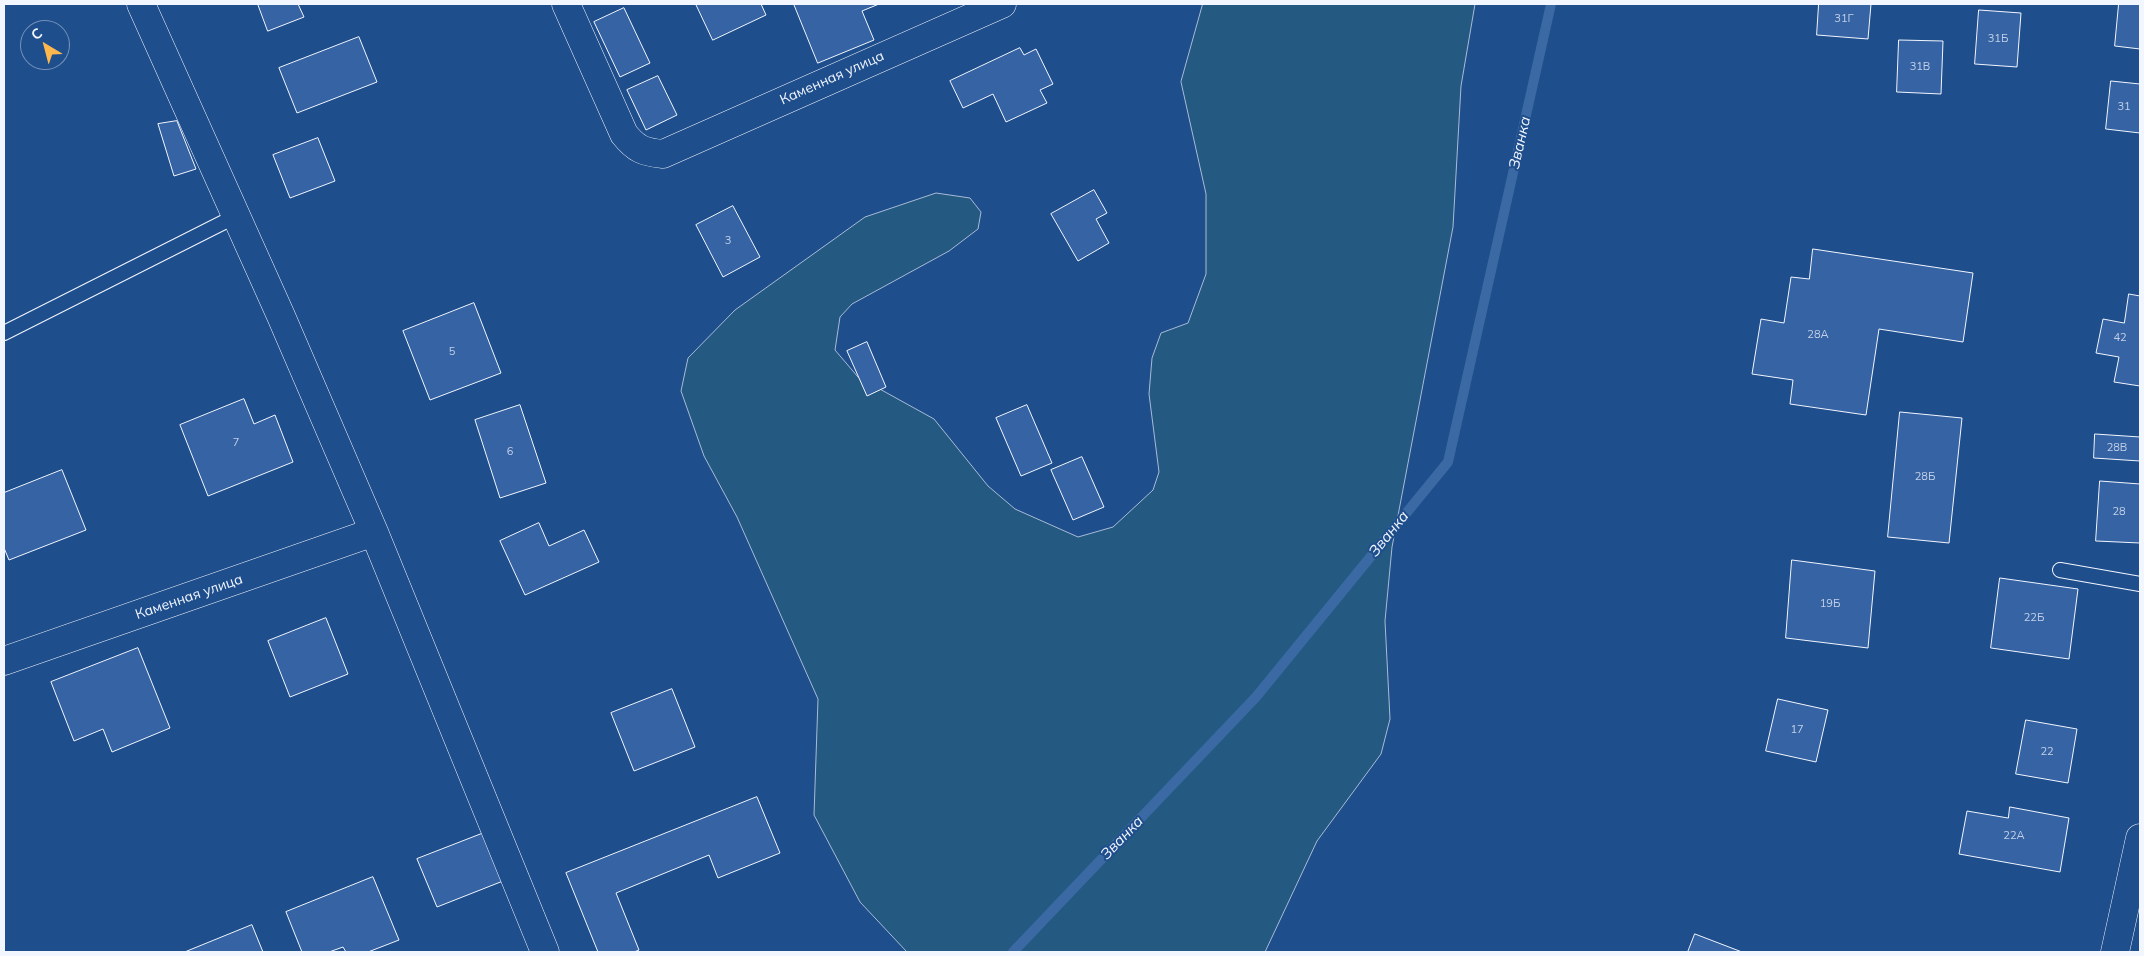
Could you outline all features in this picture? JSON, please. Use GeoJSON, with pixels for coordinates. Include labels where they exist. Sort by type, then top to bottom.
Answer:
{"type":"FeatureCollection","features":[{"type":"Feature","properties":{"kind":"street"},"geometry":{"type":"LineString","coordinates":[[141,4],[374,532],[545,952]]}},
{"type":"Feature","properties":{"kind":"street","name":"Каменная улица"},"geometry":{"type":"LineString","coordinates":[[566,4],[624,134],[632,144],[646,152],[663,154],[1002,4]]}},
{"type":"Feature","properties":{"kind":"street","name":"Каменная улица"},"geometry":{"type":"LineString","coordinates":[[4,662],[374,532]]}},
{"type":"Feature","properties":{"kind":"street"},"geometry":{"type":"LineString","coordinates":[[2114,952],[2140,838]]}},
{"type":"Feature","properties":{"kind":"lane"},"geometry":{"type":"LineString","coordinates":[[4,333],[236,216]]}},
{"type":"Feature","properties":{"kind":"lane"},"geometry":{"type":"LineString","coordinates":[[2060,570],[2140,584]]}},
{"type":"Feature","properties":{"kind":"shaded area"},"geometry":{"type":"Polygon","coordinates":[[[1203,4],[1475,4],[1461,86],[1453,227],[1392,547],[1385,621],[1390,719],[1381,754],[1317,841],[1265,952],[907,952],[860,902],[814,815],[818,699],[737,517],[704,456],[681,391],[688,358],[735,310],[865,217],[936,193],[970,198],[981,212],[978,229],[949,251],[852,304],[840,317],[835,350],[858,377],[934,419],[988,486],[1015,509],[1078,537],[1113,527],[1153,490],[1159,472],[1149,394],[1152,358],[1161,333],[1188,323],[1206,274],[1206,194],[1181,82],[1203,4]]]}},
{"type":"Feature","properties":{"kind":"building"},"geometry":{"type":"Polygon","coordinates":[[[258,4],[298,4],[304,17],[268,31],[258,4]]]}},
{"type":"Feature","properties":{"kind":"building"},"geometry":{"type":"Polygon","coordinates":[[[696,4],[761,4],[766,15],[713,40],[696,4]]]}},
{"type":"Feature","properties":{"kind":"building"},"geometry":{"type":"Polygon","coordinates":[[[794,4],[879,4],[862,11],[874,40],[818,63],[794,4]]]}},
{"type":"Feature","properties":{"kind":"building"},"geometry":{"type":"Polygon","coordinates":[[[1819,4],[1871,4],[1868,39],[1817,35],[1819,4]]]}},
{"type":"Feature","properties":{"kind":"building"},"geometry":{"type":"Polygon","coordinates":[[[2119,4],[2140,4],[2140,49],[2115,46],[2119,4]]]}},
{"type":"Feature","properties":{"kind":"building"},"geometry":{"type":"Polygon","coordinates":[[[624,8],[650,63],[620,77],[594,22],[624,8]]]}},
{"type":"Feature","properties":{"kind":"building"},"geometry":{"type":"Polygon","coordinates":[[[1979,10],[2021,13],[2017,67],[1975,64],[1979,10]]]}},
{"type":"Feature","properties":{"kind":"building"},"geometry":{"type":"Polygon","coordinates":[[[359,37],[377,82],[297,113],[279,68],[359,37]]]}},
{"type":"Feature","properties":{"kind":"building"},"geometry":{"type":"Polygon","coordinates":[[[1899,40],[1943,41],[1941,94],[1897,92],[1899,40]]]}},
{"type":"Feature","properties":{"kind":"building"},"geometry":{"type":"Polygon","coordinates":[[[1020,48],[1024,55],[1036,49],[1053,84],[1040,90],[1047,103],[1006,122],[993,94],[963,108],[950,81],[1020,48]]]}},
{"type":"Feature","properties":{"kind":"building"},"geometry":{"type":"Polygon","coordinates":[[[658,76],[677,115],[646,130],[627,90],[658,76]]]}},
{"type":"Feature","properties":{"kind":"building"},"geometry":{"type":"Polygon","coordinates":[[[2111,81],[2140,84],[2140,133],[2106,129],[2111,81]]]}},
{"type":"Feature","properties":{"kind":"building"},"geometry":{"type":"Polygon","coordinates":[[[177,121],[196,169],[174,176],[158,124],[177,121]]]}},
{"type":"Feature","properties":{"kind":"building"},"geometry":{"type":"Polygon","coordinates":[[[318,138],[335,181],[290,198],[273,155],[318,138]]]}},
{"type":"Feature","properties":{"kind":"building"},"geometry":{"type":"Polygon","coordinates":[[[1094,190],[1107,213],[1096,219],[1109,243],[1078,261],[1051,214],[1094,190]]]}},
{"type":"Feature","properties":{"kind":"building"},"geometry":{"type":"Polygon","coordinates":[[[733,206],[760,257],[723,277],[696,225],[733,206]]]}},
{"type":"Feature","properties":{"kind":"building"},"geometry":{"type":"Polygon","coordinates":[[[1813,249],[1973,273],[1963,342],[1879,329],[1866,415],[1790,404],[1793,380],[1752,374],[1761,319],[1784,323],[1791,277],[1809,279],[1813,249]]]}},
{"type":"Feature","properties":{"kind":"building"},"geometry":{"type":"Polygon","coordinates":[[[2129,294],[2140,296],[2140,386],[2114,382],[2119,357],[2096,353],[2103,319],[2124,323],[2129,294]]]}},
{"type":"Feature","properties":{"kind":"building"},"geometry":{"type":"Polygon","coordinates":[[[474,303],[501,373],[430,400],[403,331],[474,303]]]}},
{"type":"Feature","properties":{"kind":"building"},"geometry":{"type":"Polygon","coordinates":[[[867,342],[886,387],[867,396],[847,351],[867,342]]]}},
{"type":"Feature","properties":{"kind":"building"},"geometry":{"type":"Polygon","coordinates":[[[244,399],[254,424],[275,415],[293,462],[208,496],[180,425],[244,399]]]}},
{"type":"Feature","properties":{"kind":"building"},"geometry":{"type":"Polygon","coordinates":[[[520,405],[546,483],[500,498],[475,420],[520,405]]]}},
{"type":"Feature","properties":{"kind":"building"},"geometry":{"type":"Polygon","coordinates":[[[1027,405],[1052,463],[1021,476],[996,418],[1027,405]]]}},
{"type":"Feature","properties":{"kind":"building"},"geometry":{"type":"Polygon","coordinates":[[[1900,412],[1962,418],[1949,543],[1888,537],[1900,412]]]}},
{"type":"Feature","properties":{"kind":"building"},"geometry":{"type":"Polygon","coordinates":[[[2095,434],[2140,437],[2140,461],[2094,458],[2095,434]]]}},
{"type":"Feature","properties":{"kind":"building"},"geometry":{"type":"Polygon","coordinates":[[[1082,457],[1104,507],[1073,520],[1051,470],[1082,457]]]}},
{"type":"Feature","properties":{"kind":"building"},"geometry":{"type":"Polygon","coordinates":[[[62,470],[86,530],[9,560],[4,548],[4,493],[62,470]]]}},
{"type":"Feature","properties":{"kind":"building"},"geometry":{"type":"Polygon","coordinates":[[[2100,481],[2140,484],[2140,543],[2096,541],[2100,481]]]}},
{"type":"Feature","properties":{"kind":"building"},"geometry":{"type":"Polygon","coordinates":[[[539,523],[549,546],[584,530],[599,562],[525,595],[500,541],[539,523]]]}},
{"type":"Feature","properties":{"kind":"building"},"geometry":{"type":"Polygon","coordinates":[[[1792,560],[1875,571],[1868,648],[1786,638],[1792,560]]]}},
{"type":"Feature","properties":{"kind":"building"},"geometry":{"type":"Polygon","coordinates":[[[2000,578],[2078,589],[2069,659],[1991,648],[2000,578]]]}},
{"type":"Feature","properties":{"kind":"building"},"geometry":{"type":"Polygon","coordinates":[[[326,618],[348,674],[290,697],[268,641],[326,618]]]}},
{"type":"Feature","properties":{"kind":"building"},"geometry":{"type":"Polygon","coordinates":[[[138,648],[170,728],[112,752],[103,729],[74,741],[51,682],[138,648]]]}},
{"type":"Feature","properties":{"kind":"building"},"geometry":{"type":"Polygon","coordinates":[[[672,689],[695,747],[634,771],[611,713],[672,689]]]}},
{"type":"Feature","properties":{"kind":"building"},"geometry":{"type":"Polygon","coordinates":[[[1778,699],[1828,710],[1816,762],[1766,751],[1778,699]]]}},
{"type":"Feature","properties":{"kind":"building"},"geometry":{"type":"Polygon","coordinates":[[[2026,720],[2077,729],[2068,783],[2016,774],[2026,720]]]}},
{"type":"Feature","properties":{"kind":"building"},"geometry":{"type":"Polygon","coordinates":[[[757,797],[780,853],[718,878],[709,855],[616,893],[639,950],[634,952],[598,952],[566,873],[757,797]]]}},
{"type":"Feature","properties":{"kind":"building"},"geometry":{"type":"Polygon","coordinates":[[[2010,807],[2069,818],[2060,872],[1959,854],[1967,811],[2008,818],[2010,807]]]}},
{"type":"Feature","properties":{"kind":"building"},"geometry":{"type":"Polygon","coordinates":[[[484,833],[503,881],[437,907],[417,859],[484,833]]]}},
{"type":"Feature","properties":{"kind":"building"},"geometry":{"type":"Polygon","coordinates":[[[373,877],[399,940],[368,952],[346,952],[343,947],[329,952],[302,952],[286,912],[373,877]]]}},
{"type":"Feature","properties":{"kind":"building"},"geometry":{"type":"Polygon","coordinates":[[[252,925],[263,952],[185,952],[252,925]]]}},
{"type":"Feature","properties":{"kind":"building"},"geometry":{"type":"Polygon","coordinates":[[[1695,934],[1742,952],[1688,952],[1695,934]]]}},
{"type":"Feature","properties":{"kind":"waterway","name":"Званка"},"geometry":{"type":"LineString","coordinates":[[1013,952],[1256,697],[1448,462],[1551,4]]}}]}
